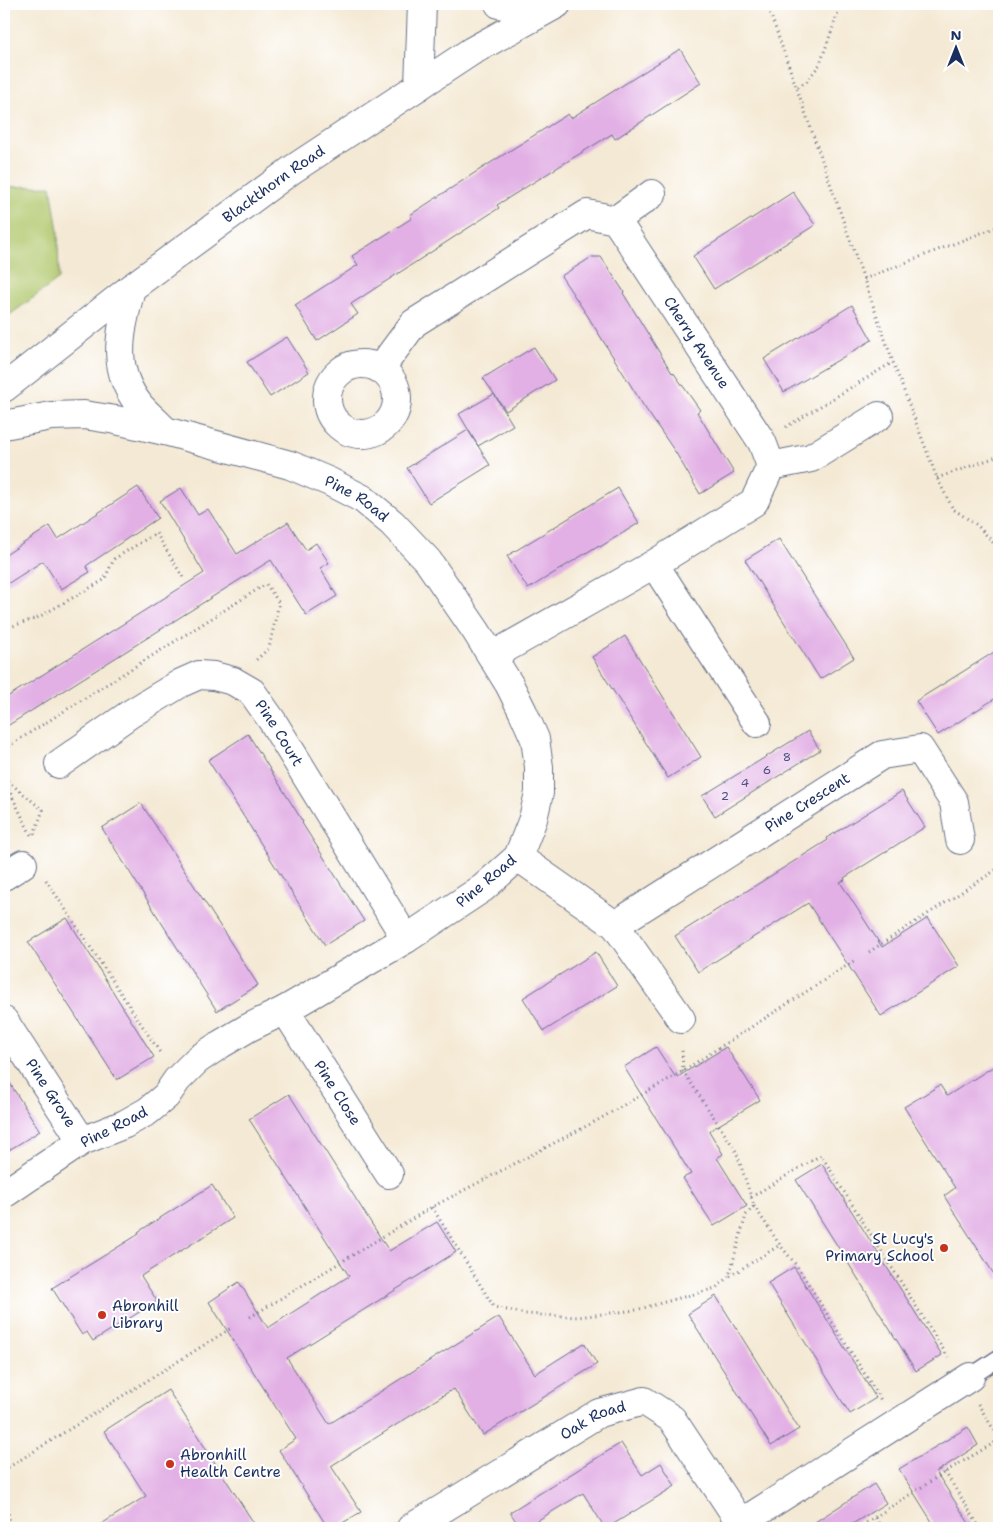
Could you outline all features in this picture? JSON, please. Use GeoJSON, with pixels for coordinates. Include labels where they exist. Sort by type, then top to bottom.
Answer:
{"type":"FeatureCollection","features":[{"type":"Feature","properties":{"kind":"street"},"geometry":{"type":"LineString","coordinates":[[419,86],[422,4]]}},
{"type":"Feature","properties":{"kind":"street"},"geometry":{"type":"LineString","coordinates":[[499,4],[548,8]]}},
{"type":"Feature","properties":{"kind":"street","name":"Blackthorn Road"},"geometry":{"type":"LineString","coordinates":[[4,388],[131,288],[293,169],[472,51],[548,8]]}},
{"type":"Feature","properties":{"kind":"street"},"geometry":{"type":"LineString","coordinates":[[380,369],[414,322],[586,214],[616,220],[652,194]]}},
{"type":"Feature","properties":{"kind":"street","name":"Cherry Avenue"},"geometry":{"type":"LineString","coordinates":[[616,220],[767,454]]}},
{"type":"Feature","properties":{"kind":"street","name":"Pine Road"},"geometry":{"type":"LineString","coordinates":[[131,288],[122,327],[120,363],[123,378],[141,406],[165,430]]}},
{"type":"Feature","properties":{"kind":"street","name":"Pine Road"},"geometry":{"type":"LineString","coordinates":[[4,425],[51,416],[84,415],[165,430],[290,465],[363,499],[392,523],[428,561],[492,656],[509,684],[535,739],[539,766],[539,793],[533,819],[518,857],[483,888],[406,939],[285,1010],[221,1044],[197,1060],[177,1080],[166,1096],[148,1111],[125,1124],[82,1141],[4,1194]]}},
{"type":"Feature","properties":{"kind":"street"},"geometry":{"type":"LineString","coordinates":[[492,656],[654,564],[754,502],[767,454],[811,458],[879,416]]}},
{"type":"Feature","properties":{"kind":"street"},"geometry":{"type":"LineString","coordinates":[[654,564],[757,723]]}},
{"type":"Feature","properties":{"kind":"street","name":"Pine Court"},"geometry":{"type":"LineString","coordinates":[[59,764],[130,714],[180,683],[199,675],[214,676],[233,681],[252,692],[273,722],[406,939]]}},
{"type":"Feature","properties":{"kind":"street","name":"Pine Crescent"},"geometry":{"type":"LineString","coordinates":[[615,925],[882,754],[920,750],[954,802],[960,840]]}},
{"type":"Feature","properties":{"kind":"street"},"geometry":{"type":"LineString","coordinates":[[518,857],[615,925],[681,1019]]}},
{"type":"Feature","properties":{"kind":"street","name":"Pine Close"},"geometry":{"type":"LineString","coordinates":[[285,1010],[389,1174]]}},
{"type":"Feature","properties":{"kind":"street","name":"Pine Grove"},"geometry":{"type":"LineString","coordinates":[[4,1021],[82,1141]]}},
{"type":"Feature","properties":{"kind":"street","name":"Oak Road"},"geometry":{"type":"LineString","coordinates":[[411,1528],[599,1413],[644,1402],[672,1419],[743,1526],[967,1379]]}},
{"type":"Feature","properties":{"kind":"lane"},"geometry":{"type":"LineString","coordinates":[[967,1379],[999,1358]]}},
{"type":"Feature","properties":{"kind":"path"},"geometry":{"type":"LineString","coordinates":[[767,4],[798,87],[893,362],[937,478],[953,509],[977,526],[999,549]]}},
{"type":"Feature","properties":{"kind":"path"},"geometry":{"type":"LineString","coordinates":[[798,87],[808,81],[820,64],[841,4]]}},
{"type":"Feature","properties":{"kind":"path"},"geometry":{"type":"LineString","coordinates":[[864,279],[999,226]]}},
{"type":"Feature","properties":{"kind":"path"},"geometry":{"type":"LineString","coordinates":[[767,454],[893,362]]}},
{"type":"Feature","properties":{"kind":"path"},"geometry":{"type":"LineString","coordinates":[[937,478],[999,456]]}},
{"type":"Feature","properties":{"kind":"path"},"geometry":{"type":"LineString","coordinates":[[4,629],[37,618],[104,580],[114,559],[156,533],[183,577]]}},
{"type":"Feature","properties":{"kind":"path"},"geometry":{"type":"LineString","coordinates":[[4,778],[43,810],[32,838],[4,778]]}},
{"type":"Feature","properties":{"kind":"path"},"geometry":{"type":"LineString","coordinates":[[869,952],[999,868]]}},
{"type":"Feature","properties":{"kind":"path"},"geometry":{"type":"LineString","coordinates":[[13,869],[46,881],[177,1080]]}},
{"type":"Feature","properties":{"kind":"path"},"geometry":{"type":"LineString","coordinates":[[250,1317],[432,1207],[598,1120],[683,1072],[854,962]]}},
{"type":"Feature","properties":{"kind":"path"},"geometry":{"type":"LineString","coordinates":[[681,1019],[683,1072],[736,1151],[754,1206],[780,1245],[797,1266],[896,1425]]}},
{"type":"Feature","properties":{"kind":"path"},"geometry":{"type":"LineString","coordinates":[[750,1196],[821,1155],[967,1379],[999,1439],[858,1528]]}},
{"type":"Feature","properties":{"kind":"path"},"geometry":{"type":"LineString","coordinates":[[729,1276],[746,1215],[754,1206]]}},
{"type":"Feature","properties":{"kind":"path"},"geometry":{"type":"LineString","coordinates":[[432,1207],[494,1306],[525,1314],[578,1317],[636,1310],[716,1288],[729,1276],[780,1245]]}},
{"type":"Feature","properties":{"kind":"path"},"geometry":{"type":"LineString","coordinates":[[4,1470],[233,1327]]}},
{"type":"Feature","properties":{"kind":"path"},"geometry":{"type":"LineString","coordinates":[[945,1472],[980,1528]]}},
{"type":"Feature","properties":{"kind":"path"},"geometry":{"type":"LineString","coordinates":[[4,1489],[10,1522],[9,1528]]}},
{"type":"Feature","properties":{"kind":"path"},"geometry":{"type":"LineString","coordinates":[[875,1518],[882,1528]]}},
{"type":"Feature","properties":{"kind":"path"},"geometry":{"type":"LineString","coordinates":[[10,1522],[15,1528]]}},
{"type":"Feature","properties":{"kind":"green space"},"geometry":{"type":"Polygon","coordinates":[[[51,186],[58,231],[59,279],[4,319],[4,187],[51,186]]]}},
{"type":"Feature","properties":{"kind":"building"},"geometry":{"type":"Polygon","coordinates":[[[680,49],[701,83],[615,139],[612,134],[497,205],[499,208],[351,304],[358,314],[317,341],[295,305],[358,265],[352,256],[412,218],[410,215],[476,172],[568,114],[571,118],[680,49]]]}},
{"type":"Feature","properties":{"kind":"building"},"geometry":{"type":"Polygon","coordinates":[[[793,192],[815,225],[714,289],[693,256],[793,192]]]}},
{"type":"Feature","properties":{"kind":"building"},"geometry":{"type":"Polygon","coordinates":[[[592,257],[601,257],[672,373],[700,410],[697,412],[734,473],[700,494],[676,453],[643,405],[561,276],[592,257]]]}},
{"type":"Feature","properties":{"kind":"building"},"geometry":{"type":"Polygon","coordinates":[[[852,305],[872,340],[784,392],[764,359],[852,305]]]}},
{"type":"Feature","properties":{"kind":"building"},"geometry":{"type":"Polygon","coordinates":[[[287,337],[309,372],[270,397],[247,362],[287,337]]]}},
{"type":"Feature","properties":{"kind":"building"},"geometry":{"type":"Polygon","coordinates":[[[534,347],[555,380],[506,411],[483,378],[534,347]]]}},
{"type":"Feature","properties":{"kind":"building"},"geometry":{"type":"Polygon","coordinates":[[[494,394],[513,425],[478,446],[459,414],[494,394]]]}},
{"type":"Feature","properties":{"kind":"building"},"geometry":{"type":"Polygon","coordinates":[[[468,430],[490,465],[429,503],[407,468],[468,430]]]}},
{"type":"Feature","properties":{"kind":"building"},"geometry":{"type":"Polygon","coordinates":[[[138,487],[158,518],[86,566],[90,572],[61,589],[43,561],[4,586],[4,556],[50,526],[58,539],[138,487]]]}},
{"type":"Feature","properties":{"kind":"building"},"geometry":{"type":"Polygon","coordinates":[[[181,488],[198,515],[208,509],[237,554],[288,522],[306,550],[316,543],[329,563],[320,568],[337,596],[306,615],[271,560],[4,728],[4,699],[204,573],[160,501],[181,488]]]}},
{"type":"Feature","properties":{"kind":"building"},"geometry":{"type":"Polygon","coordinates":[[[618,488],[639,523],[600,547],[599,545],[528,589],[507,556],[618,488]]]}},
{"type":"Feature","properties":{"kind":"building"},"geometry":{"type":"Polygon","coordinates":[[[779,539],[854,658],[820,679],[745,560],[779,539]]]}},
{"type":"Feature","properties":{"kind":"building"},"geometry":{"type":"Polygon","coordinates":[[[625,636],[701,757],[668,778],[592,657],[625,636]]]}},
{"type":"Feature","properties":{"kind":"building"},"geometry":{"type":"Polygon","coordinates":[[[999,649],[999,696],[938,735],[916,701],[999,649]]]}},
{"type":"Feature","properties":{"kind":"building"},"geometry":{"type":"Polygon","coordinates":[[[808,731],[820,750],[715,816],[702,796],[808,731]]]}},
{"type":"Feature","properties":{"kind":"building"},"geometry":{"type":"Polygon","coordinates":[[[248,734],[364,921],[325,945],[208,760],[248,734]]]}},
{"type":"Feature","properties":{"kind":"building"},"geometry":{"type":"Polygon","coordinates":[[[902,791],[925,827],[840,882],[882,947],[928,918],[959,966],[881,1016],[808,903],[698,972],[675,936],[902,791]]]}},
{"type":"Feature","properties":{"kind":"building"},"geometry":{"type":"Polygon","coordinates":[[[141,803],[258,985],[217,1011],[102,828],[141,803]]]}},
{"type":"Feature","properties":{"kind":"building"},"geometry":{"type":"Polygon","coordinates":[[[67,918],[154,1057],[117,1080],[28,942],[67,918]]]}},
{"type":"Feature","properties":{"kind":"building"},"geometry":{"type":"Polygon","coordinates":[[[596,952],[617,986],[544,1031],[523,998],[596,952]]]}},
{"type":"Feature","properties":{"kind":"building"},"geometry":{"type":"Polygon","coordinates":[[[656,1047],[676,1078],[726,1047],[760,1100],[709,1131],[723,1154],[717,1158],[747,1206],[714,1226],[683,1178],[691,1174],[624,1067],[656,1047]]]}},
{"type":"Feature","properties":{"kind":"building"},"geometry":{"type":"Polygon","coordinates":[[[999,1063],[999,1282],[944,1196],[955,1188],[904,1107],[940,1085],[947,1096],[999,1063]]]}},
{"type":"Feature","properties":{"kind":"building"},"geometry":{"type":"Polygon","coordinates":[[[4,1074],[40,1131],[4,1153],[4,1074]]]}},
{"type":"Feature","properties":{"kind":"building"},"geometry":{"type":"Polygon","coordinates":[[[289,1094],[389,1251],[437,1222],[456,1252],[287,1358],[329,1424],[499,1317],[535,1374],[584,1343],[597,1364],[483,1435],[454,1389],[445,1394],[331,1466],[361,1512],[334,1528],[328,1528],[279,1450],[296,1439],[209,1302],[239,1282],[268,1328],[349,1276],[249,1119],[289,1094]]]}},
{"type":"Feature","properties":{"kind":"building"},"geometry":{"type":"Polygon","coordinates":[[[822,1164],[942,1355],[916,1371],[796,1180],[822,1164]]]}},
{"type":"Feature","properties":{"kind":"building"},"geometry":{"type":"Polygon","coordinates":[[[212,1185],[233,1218],[141,1276],[157,1301],[93,1341],[87,1332],[82,1335],[52,1288],[139,1234],[138,1232],[212,1185]]]}},
{"type":"Feature","properties":{"kind":"building"},"geometry":{"type":"Polygon","coordinates":[[[794,1267],[876,1398],[850,1414],[768,1283],[794,1267]]]}},
{"type":"Feature","properties":{"kind":"building"},"geometry":{"type":"Polygon","coordinates":[[[716,1296],[799,1429],[771,1446],[688,1314],[716,1296]]]}},
{"type":"Feature","properties":{"kind":"building","name":"Abronhill Health Centre"},"geometry":{"type":"Polygon","coordinates":[[[168,1390],[257,1528],[95,1528],[146,1496],[104,1431],[168,1390]]]}},
{"type":"Feature","properties":{"kind":"building"},"geometry":{"type":"Polygon","coordinates":[[[968,1427],[978,1445],[936,1472],[972,1528],[936,1528],[899,1469],[968,1427]]]}},
{"type":"Feature","properties":{"kind":"building"},"geometry":{"type":"Polygon","coordinates":[[[621,1443],[642,1475],[661,1463],[675,1486],[607,1528],[605,1528],[583,1493],[525,1528],[520,1528],[510,1512],[621,1443]]]}},
{"type":"Feature","properties":{"kind":"building"},"geometry":{"type":"Polygon","coordinates":[[[874,1484],[886,1503],[846,1528],[815,1528],[812,1524],[874,1484]]]}},
{"type":"Feature","properties":{"kind":"place","name":"St Lucy's Primary School"},"geometry":{"type":"Point","coordinates":[944,1248]}},
{"type":"Feature","properties":{"kind":"place","name":"Abronhill Library"},"geometry":{"type":"Point","coordinates":[102,1315]}},
{"type":"Feature","properties":{"kind":"place","name":"Abronhill Health Centre"},"geometry":{"type":"Point","coordinates":[170,1464]}}]}
